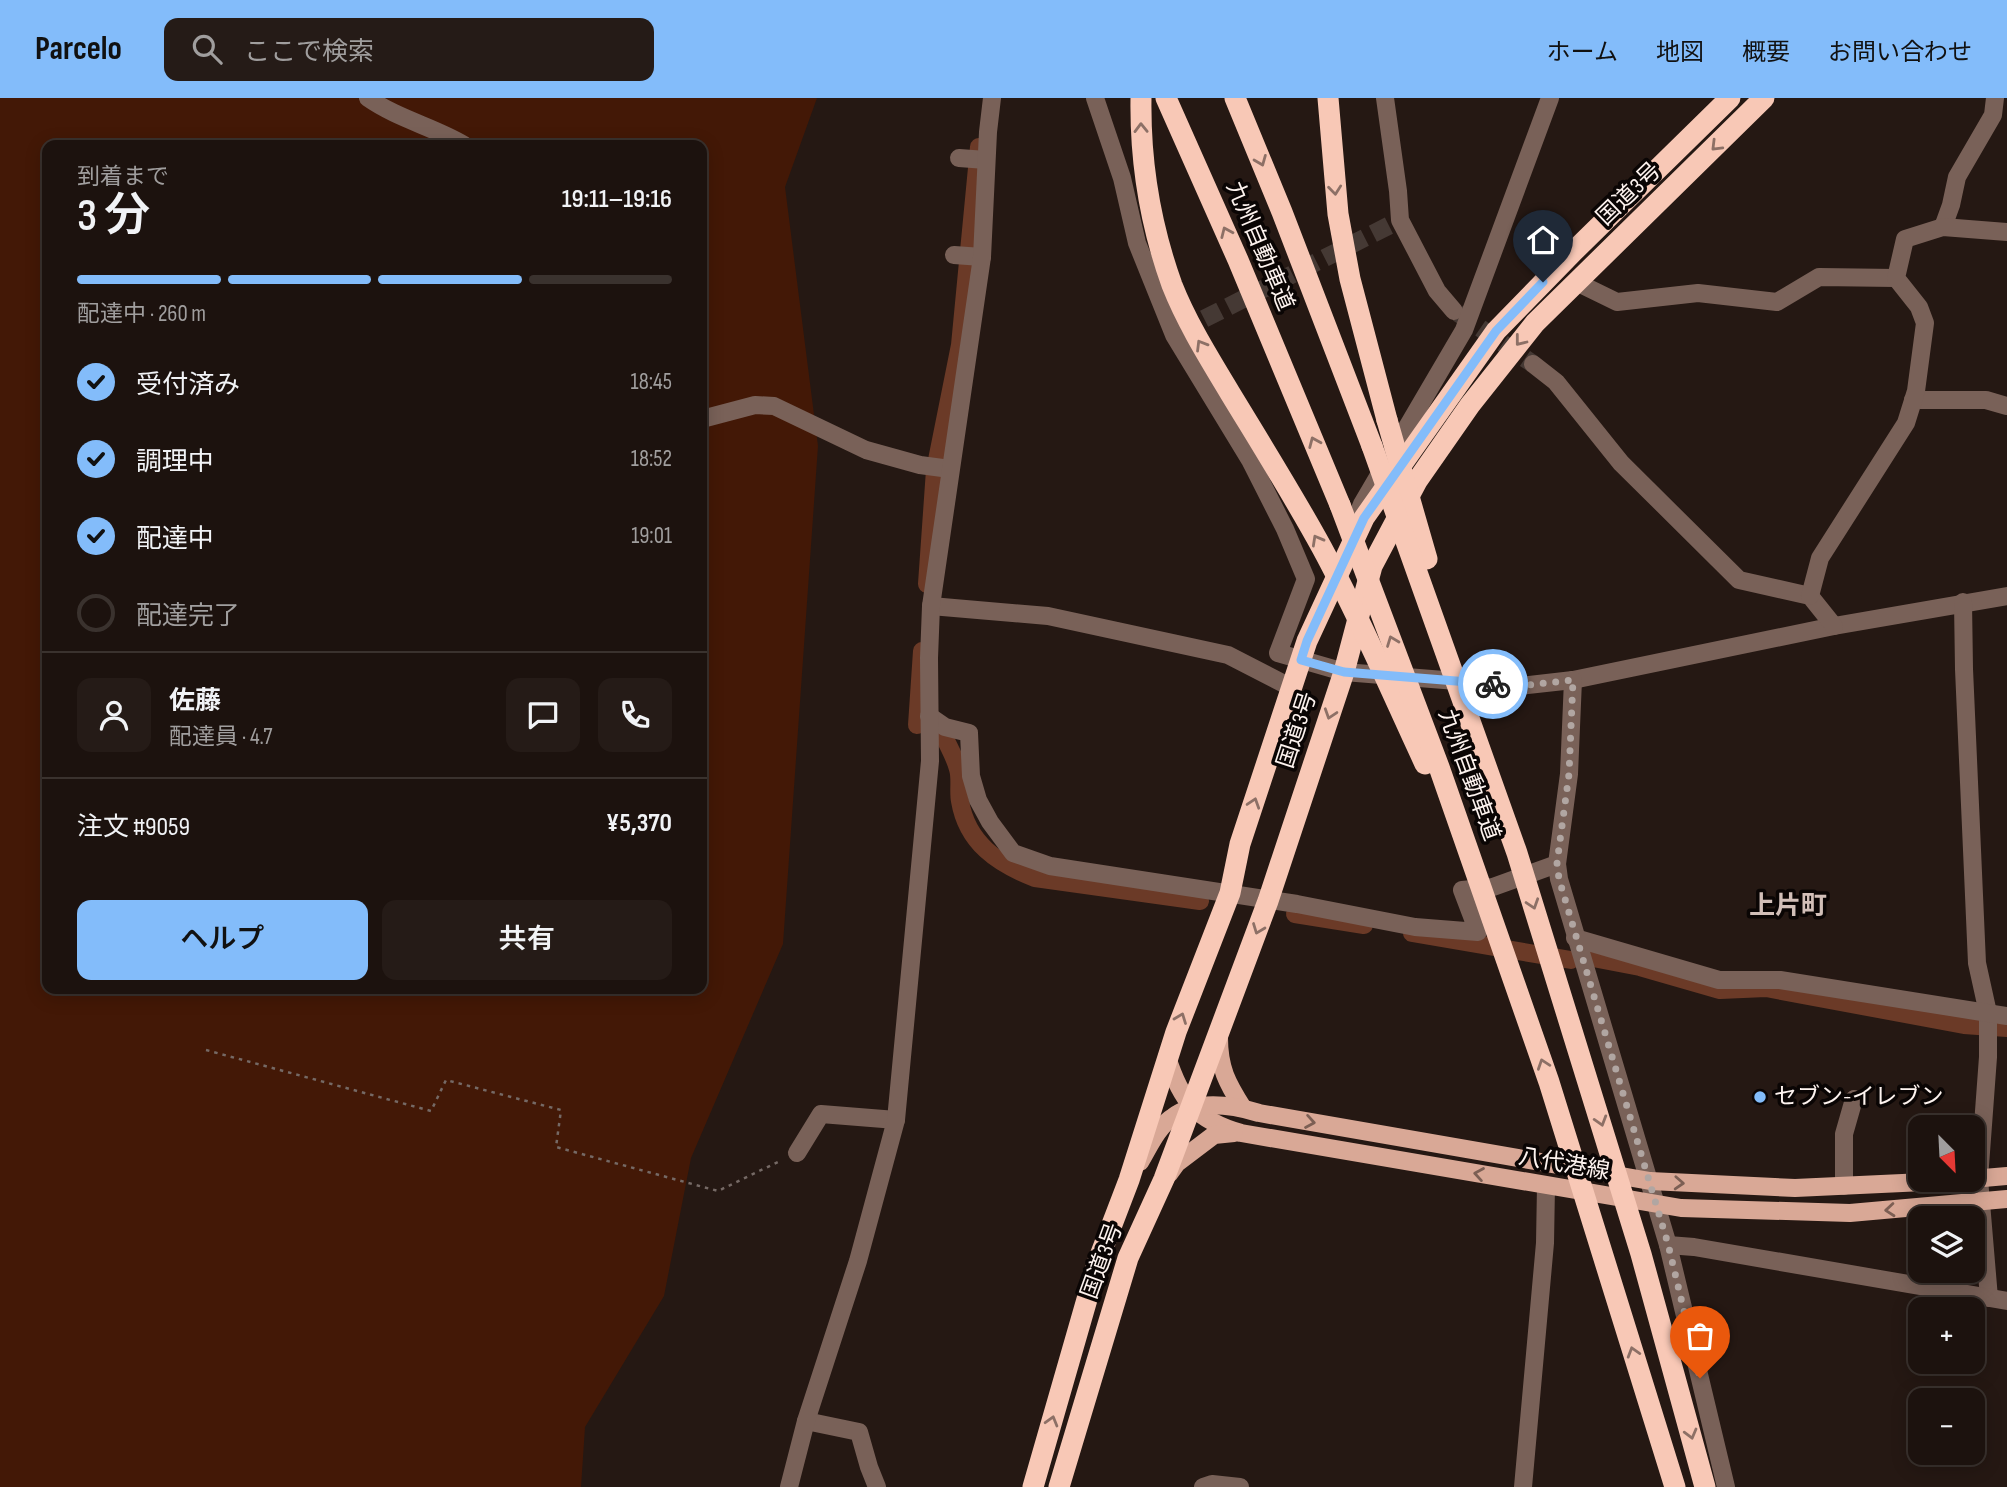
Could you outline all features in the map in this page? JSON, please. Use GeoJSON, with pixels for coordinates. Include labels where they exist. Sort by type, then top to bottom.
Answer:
{"type":"FeatureCollection","features":[{"type":"Feature","properties":{"kind":"highway"},"geometry":{"type":"LineString","coordinates":[[1141,98],[1140,132],[1145,185],[1157,237],[1173,287],[1195,335],[1294,500],[1354,611],[1482,890]]}},
{"type":"Feature","properties":{"kind":"highway","name":"九州自動車道"},"geometry":{"type":"LineString","coordinates":[[1166,98],[1238,260],[1340,505],[1439,767],[1549,1082],[1675,1487]]}},
{"type":"Feature","properties":{"kind":"highway","name":"九州自動車道"},"geometry":{"type":"LineString","coordinates":[[1235,98],[1372,446],[1517,853],[1641,1254],[1719,1486]]}},
{"type":"Feature","properties":{"kind":"highway"},"geometry":{"type":"LineString","coordinates":[[1328,98],[1338,214],[1350,279],[1419,535],[1498,772],[1517,853]]}},
{"type":"Feature","properties":{"kind":"highway","name":"国道3号"},"geometry":{"type":"LineString","coordinates":[[1033,1487],[1098,1261],[1129,1180],[1167,1057],[1230,893],[1240,845],[1304,650],[1364,518],[1496,331],[1584,240],[1730,98]]}},
{"type":"Feature","properties":{"kind":"highway","name":"国道3号"},"geometry":{"type":"LineString","coordinates":[[1059,1487],[1128,1258],[1164,1180],[1268,901],[1344,672],[1372,566],[1418,481],[1470,405],[1535,323],[1764,98]]}},
{"type":"Feature","properties":{"kind":"main road"},"geometry":{"type":"LineString","coordinates":[[1219,1031],[1219,1058],[1227,1084],[1243,1108]]}},
{"type":"Feature","properties":{"kind":"main road","name":"八代港線"},"geometry":{"type":"LineString","coordinates":[[1167,1057],[1181,1093],[1191,1107],[1219,1126],[1241,1133],[1546,1186],[1681,1208],[1850,1213],[2007,1199]]}},
{"type":"Feature","properties":{"kind":"main road","name":"八代港線"},"geometry":{"type":"LineString","coordinates":[[1191,1107],[1213,1105],[1243,1108],[1650,1181],[1795,1188],[1908,1183]]}},
{"type":"Feature","properties":{"kind":"main road"},"geometry":{"type":"LineString","coordinates":[[1129,1180],[1171,1117],[1191,1107]]}},
{"type":"Feature","properties":{"kind":"main road","name":"八代港線"},"geometry":{"type":"LineString","coordinates":[[1164,1180],[1177,1163],[1214,1135],[1241,1133]]}},
{"type":"Feature","properties":{"kind":"main road","name":"八代港線"},"geometry":{"type":"LineString","coordinates":[[1985,1178],[2007,1176]]}},
{"type":"Feature","properties":{"kind":"street"},"geometry":{"type":"LineString","coordinates":[[368,98],[384,109],[456,140]]}},
{"type":"Feature","properties":{"kind":"street"},"geometry":{"type":"LineString","coordinates":[[789,1487],[806,1421],[858,1261],[897,1120],[930,761],[931,606],[982,257],[992,98]]}},
{"type":"Feature","properties":{"kind":"street"},"geometry":{"type":"LineString","coordinates":[[1095,98],[1122,178],[1137,243],[1174,335],[1250,460],[1285,529],[1306,579],[1278,653],[1304,650],[1344,672],[1519,686],[1573,680],[1834,626],[2007,596]]}},
{"type":"Feature","properties":{"kind":"street"},"geometry":{"type":"LineString","coordinates":[[1385,98],[1400,220],[1437,291],[1454,311]]}},
{"type":"Feature","properties":{"kind":"street"},"geometry":{"type":"LineString","coordinates":[[1304,650],[1362,504],[1464,330],[1550,98]]}},
{"type":"Feature","properties":{"kind":"street"},"geometry":{"type":"LineString","coordinates":[[1943,227],[1957,177],[1993,115],[1995,98]]}},
{"type":"Feature","properties":{"kind":"street"},"geometry":{"type":"LineString","coordinates":[[959,158],[986,160]]}},
{"type":"Feature","properties":{"kind":"street"},"geometry":{"type":"LineString","coordinates":[[1896,278],[1905,239],[1943,227],[2007,232]]}},
{"type":"Feature","properties":{"kind":"street"},"geometry":{"type":"LineString","coordinates":[[954,255],[982,257]]}},
{"type":"Feature","properties":{"kind":"street"},"geometry":{"type":"LineString","coordinates":[[1576,282],[1617,302],[1698,293],[1777,302],[1819,277],[1896,278],[1920,307],[1925,323],[1913,400],[1906,423],[1820,558],[1810,596]]}},
{"type":"Feature","properties":{"kind":"street"},"geometry":{"type":"LineString","coordinates":[[1533,364],[1556,382],[1621,463],[1738,580],[1810,596],[1834,626]]}},
{"type":"Feature","properties":{"kind":"street"},"geometry":{"type":"LineString","coordinates":[[1913,400],[1986,400],[2007,406]]}},
{"type":"Feature","properties":{"kind":"street"},"geometry":{"type":"LineString","coordinates":[[707,418],[755,405],[774,406],[866,450],[920,465],[950,469]]}},
{"type":"Feature","properties":{"kind":"street"},"geometry":{"type":"LineString","coordinates":[[1963,602],[1964,682],[1977,963],[1988,1013],[1988,1057],[1981,1115]]}},
{"type":"Feature","properties":{"kind":"street"},"geometry":{"type":"LineString","coordinates":[[931,606],[1048,616],[1228,655],[1292,688]]}},
{"type":"Feature","properties":{"kind":"street"},"geometry":{"type":"LineString","coordinates":[[1573,680],[1569,774],[1557,863],[1559,879],[1668,1244],[1719,1486]]}},
{"type":"Feature","properties":{"kind":"street"},"geometry":{"type":"LineString","coordinates":[[929,716],[945,727],[969,733],[971,776],[978,800],[990,822],[1013,853],[1050,866],[1230,893],[1415,927],[1478,932],[1462,890],[1493,887],[1557,863]]}},
{"type":"Feature","properties":{"kind":"street"},"geometry":{"type":"LineString","coordinates":[[1576,938],[1719,980],[1780,980],[2007,1016]]}},
{"type":"Feature","properties":{"kind":"street"},"geometry":{"type":"LineString","coordinates":[[1844,1186],[1844,1134],[1854,1099]]}},
{"type":"Feature","properties":{"kind":"street"},"geometry":{"type":"LineString","coordinates":[[797,1153],[821,1114],[897,1120]]}},
{"type":"Feature","properties":{"kind":"street"},"geometry":{"type":"LineString","coordinates":[[1523,1487],[1545,1243],[1546,1186]]}},
{"type":"Feature","properties":{"kind":"street"},"geometry":{"type":"LineString","coordinates":[[1978,1192],[1981,1202],[1989,1298]]}},
{"type":"Feature","properties":{"kind":"street"},"geometry":{"type":"LineString","coordinates":[[1668,1244],[2007,1301]]}},
{"type":"Feature","properties":{"kind":"street"},"geometry":{"type":"LineString","coordinates":[[806,1421],[859,1432],[877,1487]]}},
{"type":"Feature","properties":{"kind":"street"},"geometry":{"type":"LineString","coordinates":[[1208,1486],[1240,1487]]}},
{"type":"Feature","properties":{"kind":"path"},"geometry":{"type":"LineString","coordinates":[[206,1050],[431,1111],[446,1080],[561,1110],[556,1147],[718,1191],[797,1153]]}},
{"type":"Feature","properties":{"kind":"shaded area"},"geometry":{"type":"Polygon","coordinates":[[[0,98],[817,98],[785,187],[818,446],[783,944],[691,1158],[664,1296],[585,1427],[581,1487],[0,1487],[0,98]]]}},
{"type":"Feature","properties":{"kind":"waterway"},"geometry":{"type":"LineString","coordinates":[[927,584],[935,470],[960,345],[979,147]]}},
{"type":"Feature","properties":{"kind":"waterway"},"geometry":{"type":"LineString","coordinates":[[917,725],[922,651]]}},
{"type":"Feature","properties":{"kind":"waterway"},"geometry":{"type":"LineString","coordinates":[[943,734],[958,769],[959,797],[969,829],[997,859],[1035,878],[1200,901]]}},
{"type":"Feature","properties":{"kind":"waterway"},"geometry":{"type":"LineString","coordinates":[[1295,914],[1364,925]]}},
{"type":"Feature","properties":{"kind":"waterway"},"geometry":{"type":"LineString","coordinates":[[1412,933],[1571,960]]}},
{"type":"Feature","properties":{"kind":"waterway"},"geometry":{"type":"LineString","coordinates":[[1593,958],[1640,967],[1720,990],[1766,988],[1964,1025],[2007,1028]]}},
{"type":"Feature","properties":{"kind":"tunnel"},"geometry":{"type":"LineString","coordinates":[[1180,331],[1400,220]]}},
{"type":"Feature","properties":{"kind":"tunnel"},"geometry":{"type":"LineString","coordinates":[[1458,313],[1533,364]]}},
{"type":"Feature","properties":{"kind":"way so far"},"geometry":{"type":"LineString","coordinates":[[1493,684],[1519,686],[1573,680],[1569,774],[1557,863],[1559,879],[1668,1244],[1700,1378]]}},
{"type":"Feature","properties":{"kind":"place","name":"セブン-イレブン"},"geometry":{"type":"Point","coordinates":[1760,1097]}},
{"type":"Feature","properties":{"kind":"district","name":"上片町"},"geometry":{"type":"Point","coordinates":[1788,906]}},
{"type":"Feature","properties":{"kind":"route"},"geometry":{"type":"LineString","coordinates":[[1493,684],[1344,672],[1301,660],[1307,641],[1364,518],[1496,331],[1543,282]]}}]}
